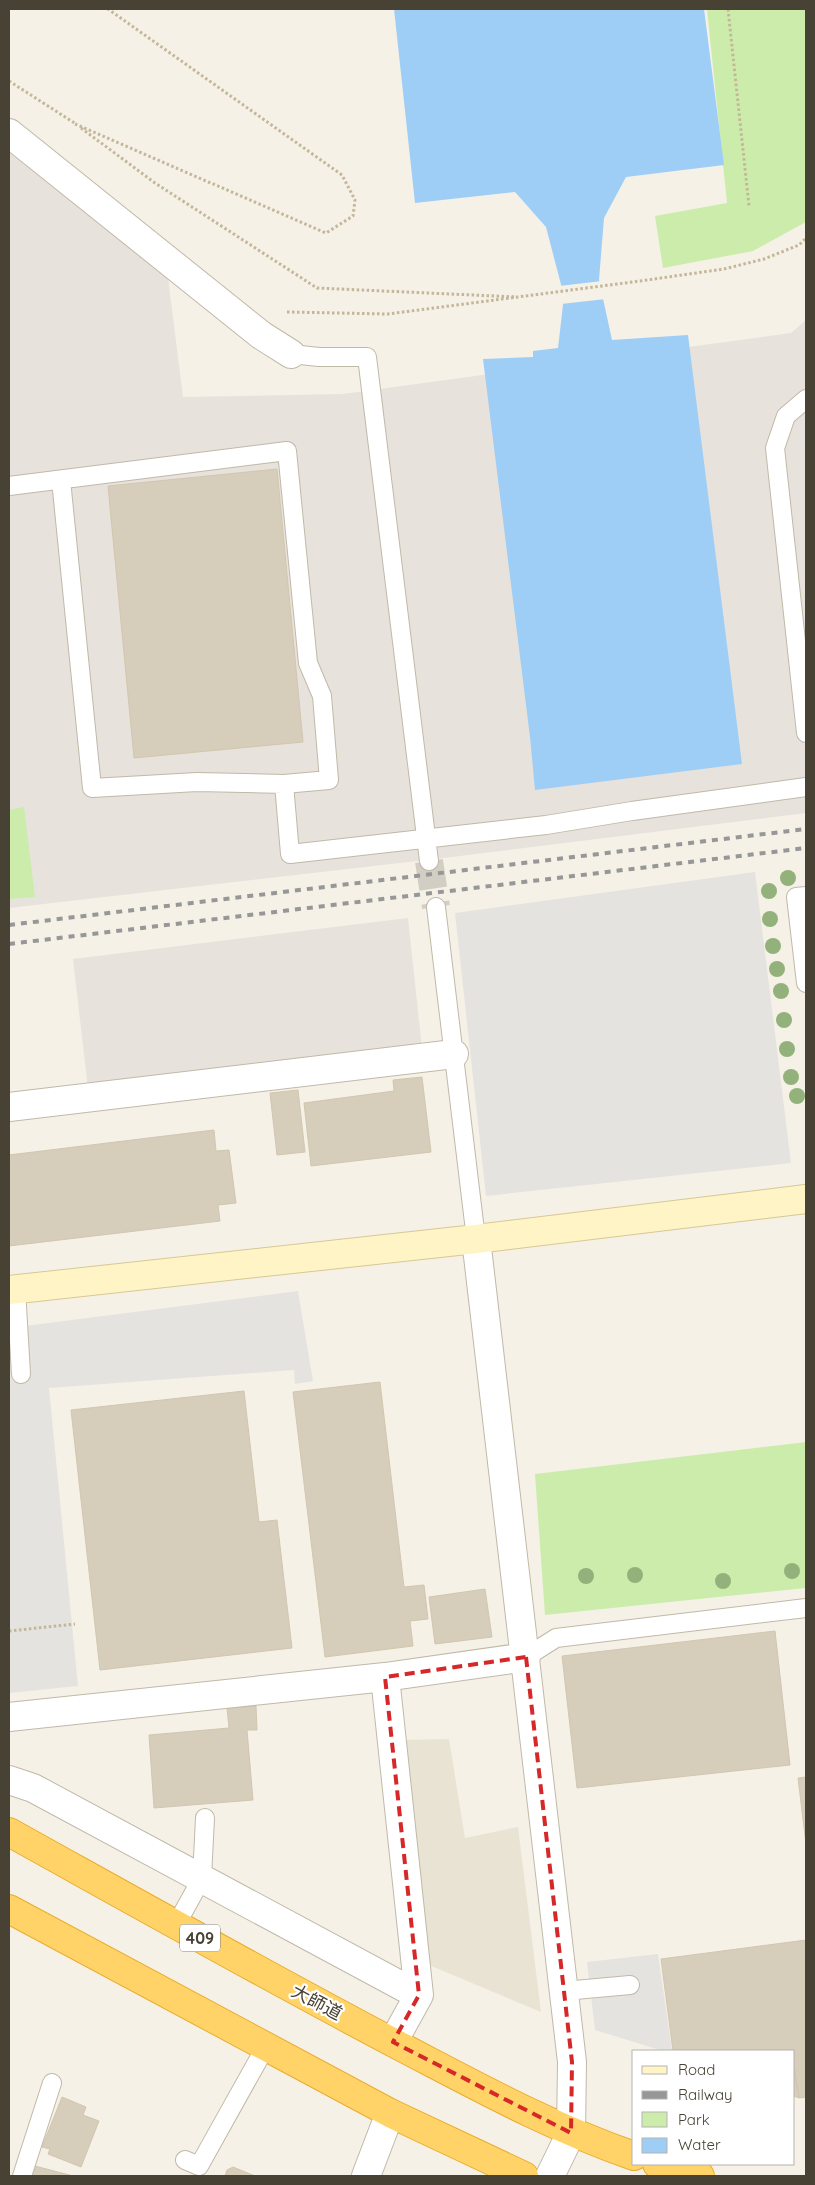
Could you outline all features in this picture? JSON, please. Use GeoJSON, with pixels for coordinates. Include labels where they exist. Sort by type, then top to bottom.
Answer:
{"type":"FeatureCollection","features":[{"type":"Feature","properties":{"kind":"highway","name":"大師道"},"geometry":{"type":"LineString","coordinates":[[9,1832],[393,2042],[571,2133],[632,2155]]}},
{"type":"Feature","properties":{"kind":"highway"},"geometry":{"type":"LineString","coordinates":[[9,1909],[390,2113],[524,2176]]}},
{"type":"Feature","properties":{"kind":"highway"},"geometry":{"type":"LineString","coordinates":[[662,2165],[700,2176]]}},
{"type":"Feature","properties":{"kind":"street"},"geometry":{"type":"LineString","coordinates":[[9,133],[261,334],[291,354]]}},
{"type":"Feature","properties":{"kind":"street"},"geometry":{"type":"LineString","coordinates":[[9,1107],[454,1054]]}},
{"type":"Feature","properties":{"kind":"street"},"geometry":{"type":"LineString","coordinates":[[12,1289],[476,1239],[806,1199]]}},
{"type":"Feature","properties":{"kind":"street"},"geometry":{"type":"LineString","coordinates":[[476,1239],[572,2062],[571,2133],[550,2176]]}},
{"type":"Feature","properties":{"kind":"street"},"geometry":{"type":"LineString","coordinates":[[9,1718],[385,1677],[526,1657]]}},
{"type":"Feature","properties":{"kind":"street"},"geometry":{"type":"LineString","coordinates":[[385,1677],[419,1995],[393,2042]]}},
{"type":"Feature","properties":{"kind":"street"},"geometry":{"type":"LineString","coordinates":[[9,1780],[33,1788],[409,1990]]}},
{"type":"Feature","properties":{"kind":"street"},"geometry":{"type":"LineString","coordinates":[[366,2176],[390,2113]]}},
{"type":"Feature","properties":{"kind":"lane"},"geometry":{"type":"LineString","coordinates":[[291,354],[319,358],[367,357],[429,861]]}},
{"type":"Feature","properties":{"kind":"lane"},"geometry":{"type":"LineString","coordinates":[[806,399],[786,416],[775,448],[806,733]]}},
{"type":"Feature","properties":{"kind":"lane"},"geometry":{"type":"LineString","coordinates":[[9,486],[287,452],[308,663],[322,696],[329,780],[284,784],[197,782],[92,788],[61,480]]}},
{"type":"Feature","properties":{"kind":"lane"},"geometry":{"type":"LineString","coordinates":[[284,784],[290,854],[546,825],[632,810],[806,787]]}},
{"type":"Feature","properties":{"kind":"lane"},"geometry":{"type":"LineString","coordinates":[[806,896],[796,897],[806,983]]}},
{"type":"Feature","properties":{"kind":"lane"},"geometry":{"type":"LineString","coordinates":[[436,907],[476,1239]]}},
{"type":"Feature","properties":{"kind":"lane"},"geometry":{"type":"LineString","coordinates":[[12,1289],[21,1374]]}},
{"type":"Feature","properties":{"kind":"lane"},"geometry":{"type":"LineString","coordinates":[[526,1657],[556,1638],[806,1608]]}},
{"type":"Feature","properties":{"kind":"lane"},"geometry":{"type":"LineString","coordinates":[[176,1925],[202,1878],[205,1818]]}},
{"type":"Feature","properties":{"kind":"lane"},"geometry":{"type":"LineString","coordinates":[[564,1991],[630,1985]]}},
{"type":"Feature","properties":{"kind":"lane"},"geometry":{"type":"LineString","coordinates":[[185,2160],[199,2166],[266,2046]]}},
{"type":"Feature","properties":{"kind":"lane"},"geometry":{"type":"LineString","coordinates":[[22,2176],[52,2083]]}},
{"type":"Feature","properties":{"kind":"path"},"geometry":{"type":"LineString","coordinates":[[75,124],[326,233],[353,216],[355,200],[342,175],[108,9]]}},
{"type":"Feature","properties":{"kind":"path"},"geometry":{"type":"LineString","coordinates":[[728,9],[749,206]]}},
{"type":"Feature","properties":{"kind":"path"},"geometry":{"type":"LineString","coordinates":[[9,81],[75,124],[155,183],[316,288],[528,297]]}},
{"type":"Feature","properties":{"kind":"path"},"geometry":{"type":"LineString","coordinates":[[281,312],[388,314],[640,282],[724,269],[764,259],[799,245],[806,238]]}},
{"type":"Feature","properties":{"kind":"path"},"geometry":{"type":"LineString","coordinates":[[9,1631],[75,1624]]}},
{"type":"Feature","properties":{"kind":"highlighted area"},"geometry":{"type":"Polygon","coordinates":[[[526,1657],[572,2062],[571,2133],[393,2042],[419,1995],[385,1677],[526,1657]]]}},
{"type":"Feature","properties":{"kind":"shaded area"},"geometry":{"type":"Polygon","coordinates":[[[9,152],[168,278],[183,397],[343,394],[791,333],[806,320],[806,813],[452,857],[9,908],[9,152]]]}},
{"type":"Feature","properties":{"kind":"shaded area"},"geometry":{"type":"Polygon","coordinates":[[[806,407],[806,478],[800,411],[806,407]]]}},
{"type":"Feature","properties":{"kind":"shaded area"},"geometry":{"type":"Polygon","coordinates":[[[755,872],[791,1163],[486,1196],[455,913],[755,872]]]}},
{"type":"Feature","properties":{"kind":"shaded area"},"geometry":{"type":"Polygon","coordinates":[[[408,918],[422,1049],[88,1089],[73,959],[408,918]]]}},
{"type":"Feature","properties":{"kind":"shaded area"},"geometry":{"type":"Polygon","coordinates":[[[298,1291],[313,1381],[295,1384],[294,1370],[49,1388],[78,1686],[9,1693],[9,1328],[298,1291]]]}},
{"type":"Feature","properties":{"kind":"shaded area"},"geometry":{"type":"Polygon","coordinates":[[[449,1739],[465,1838],[518,1827],[541,2012],[429,1965],[402,1740],[449,1739]]]}},
{"type":"Feature","properties":{"kind":"shaded area"},"geometry":{"type":"Polygon","coordinates":[[[658,1954],[672,2050],[660,2050],[595,2030],[587,1962],[658,1954]]]}},
{"type":"Feature","properties":{"kind":"green space"},"geometry":{"type":"Polygon","coordinates":[[[707,9],[806,9],[806,222],[753,251],[663,268],[655,216],[727,203],[707,9]]]}},
{"type":"Feature","properties":{"kind":"green space"},"geometry":{"type":"Polygon","coordinates":[[[24,807],[35,897],[9,899],[9,810],[24,807]]]}},
{"type":"Feature","properties":{"kind":"green space"},"geometry":{"type":"Polygon","coordinates":[[[806,1442],[806,1588],[545,1615],[535,1474],[806,1442]]]}},
{"type":"Feature","properties":{"kind":"water"},"geometry":{"type":"Polygon","coordinates":[[[394,9],[704,9],[724,165],[626,177],[604,218],[599,280],[612,340],[688,335],[742,764],[535,790],[483,359],[533,357],[533,351],[558,348],[564,296],[546,227],[515,192],[415,203],[394,9]]]}},
{"type":"Feature","properties":{"kind":"pier"},"geometry":{"type":"Polygon","coordinates":[[[602,281],[606,299],[561,304],[559,286],[602,281]]]}},
{"type":"Feature","properties":{"kind":"building"},"geometry":{"type":"Polygon","coordinates":[[[277,469],[303,742],[134,758],[108,486],[277,469]]]}},
{"type":"Feature","properties":{"kind":"building"},"geometry":{"type":"Polygon","coordinates":[[[422,1077],[431,1152],[311,1166],[304,1103],[394,1091],[393,1080],[422,1077]]]}},
{"type":"Feature","properties":{"kind":"building"},"geometry":{"type":"Polygon","coordinates":[[[298,1090],[305,1152],[277,1155],[270,1093],[298,1090]]]}},
{"type":"Feature","properties":{"kind":"building"},"geometry":{"type":"Polygon","coordinates":[[[214,1130],[216,1151],[229,1150],[236,1203],[218,1205],[220,1221],[9,1246],[9,1155],[214,1130]]]}},
{"type":"Feature","properties":{"kind":"building"},"geometry":{"type":"Polygon","coordinates":[[[380,1382],[404,1587],[424,1585],[428,1619],[410,1621],[413,1646],[325,1657],[293,1392],[380,1382]]]}},
{"type":"Feature","properties":{"kind":"building"},"geometry":{"type":"Polygon","coordinates":[[[244,1391],[259,1522],[277,1520],[292,1648],[100,1670],[71,1410],[244,1391]]]}},
{"type":"Feature","properties":{"kind":"building"},"geometry":{"type":"Polygon","coordinates":[[[485,1589],[492,1637],[435,1644],[429,1597],[485,1589]]]}},
{"type":"Feature","properties":{"kind":"building"},"geometry":{"type":"Polygon","coordinates":[[[775,1631],[790,1765],[577,1788],[562,1656],[775,1631]]]}},
{"type":"Feature","properties":{"kind":"building"},"geometry":{"type":"Polygon","coordinates":[[[256,1706],[257,1730],[247,1730],[253,1800],[154,1808],[149,1735],[229,1728],[227,1708],[256,1706]]]}},
{"type":"Feature","properties":{"kind":"building"},"geometry":{"type":"Polygon","coordinates":[[[806,1777],[806,1844],[798,1778],[806,1777]]]}},
{"type":"Feature","properties":{"kind":"building"},"geometry":{"type":"Polygon","coordinates":[[[806,1940],[806,2097],[799,2098],[795,2076],[795,2050],[673,2050],[661,1959],[806,1940]]]}},
{"type":"Feature","properties":{"kind":"building"},"geometry":{"type":"Polygon","coordinates":[[[795,2070],[799,2098],[795,2096],[795,2070]]]}},
{"type":"Feature","properties":{"kind":"building"},"geometry":{"type":"Polygon","coordinates":[[[62,2097],[86,2107],[83,2115],[99,2121],[81,2167],[48,2154],[50,2149],[42,2147],[62,2097]]]}},
{"type":"Feature","properties":{"kind":"building"},"geometry":{"type":"Polygon","coordinates":[[[35,2166],[73,2176],[32,2176],[35,2166]]]}},
{"type":"Feature","properties":{"kind":"building"},"geometry":{"type":"Polygon","coordinates":[[[233,2167],[255,2176],[225,2176],[227,2170],[233,2167]]]}},
{"type":"Feature","properties":{"kind":"tunnel"},"geometry":{"type":"LineString","coordinates":[[429,861],[436,907]]}},
{"type":"Feature","properties":{"kind":"railway"},"geometry":{"type":"LineString","coordinates":[[9,925],[806,829]]}},
{"type":"Feature","properties":{"kind":"railway"},"geometry":{"type":"LineString","coordinates":[[9,944],[806,848]]}}]}
